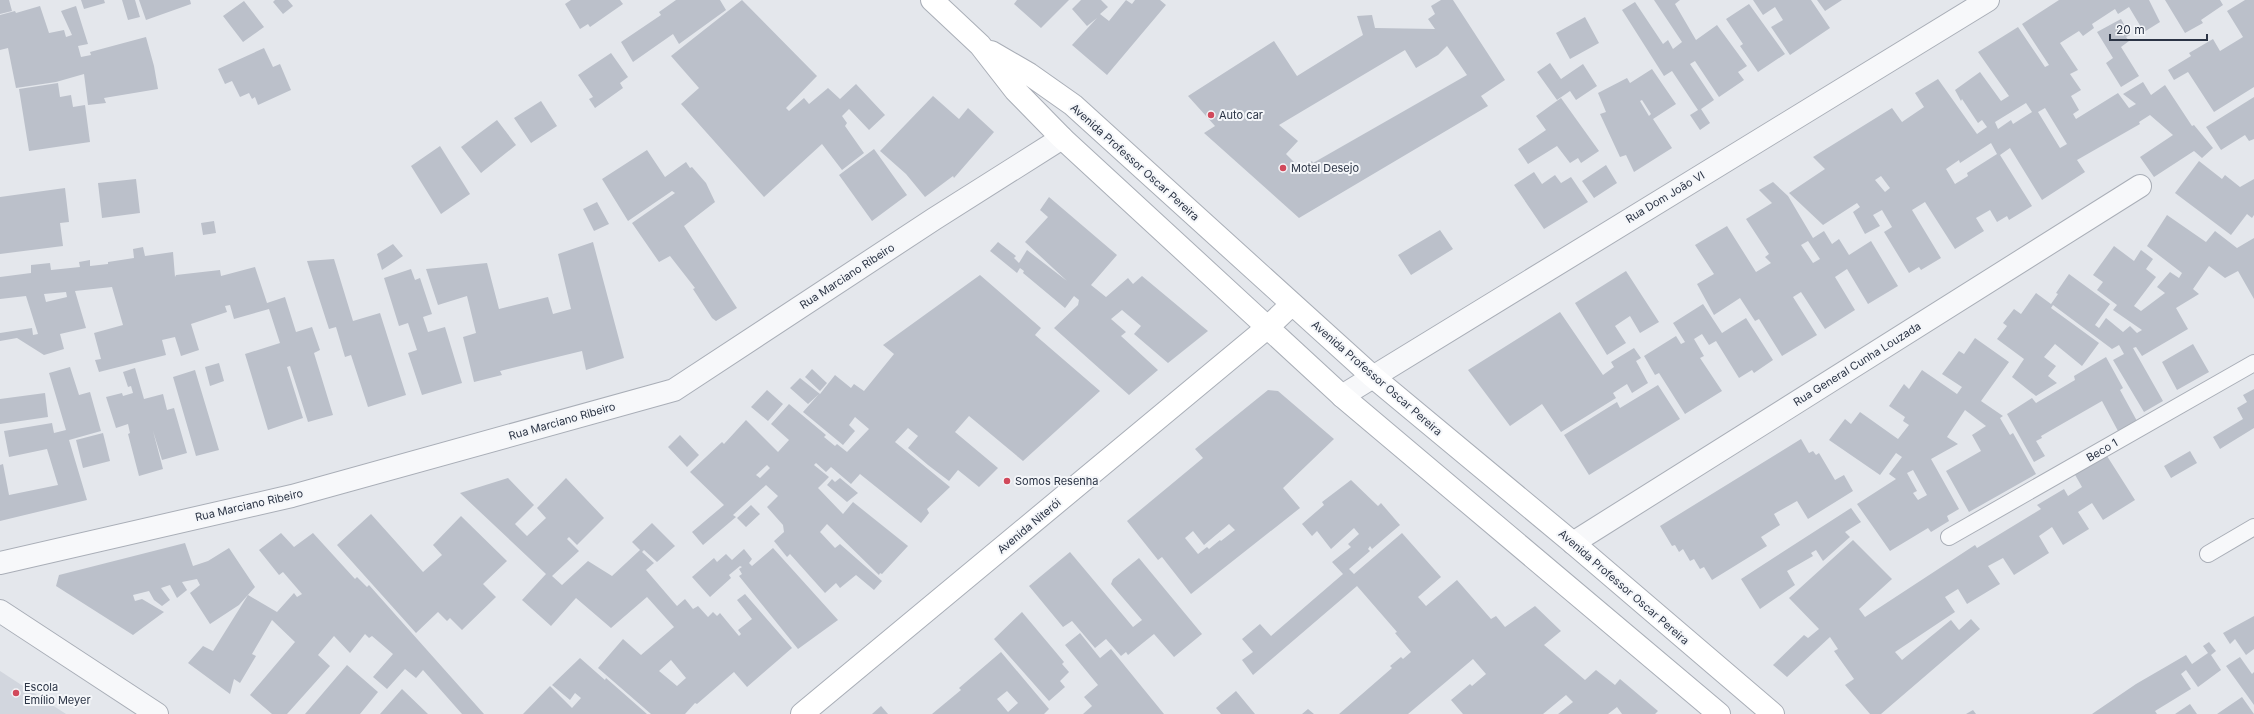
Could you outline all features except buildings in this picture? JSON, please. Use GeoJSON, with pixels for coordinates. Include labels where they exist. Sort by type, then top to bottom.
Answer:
{"type":"FeatureCollection","features":[{"type":"Feature","properties":{"kind":"main road","name":"Avenida Professor Oscar Pereira"},"geometry":{"type":"LineString","coordinates":[[932,0],[980,45],[1015,90],[1062,138],[1342,396],[1719,714]]}},
{"type":"Feature","properties":{"kind":"main road","name":"Avenida Professor Oscar Pereira"},"geometry":{"type":"LineString","coordinates":[[980,45],[1029,74],[1073,105],[1291,305],[1372,376],[1573,543],[1773,714]]}},
{"type":"Feature","properties":{"kind":"main road","name":"Avenida Niterói"},"geometry":{"type":"LineString","coordinates":[[802,714],[1268,327],[1291,305]]}},
{"type":"Feature","properties":{"kind":"street","name":"Rua Dom João VI"},"geometry":{"type":"LineString","coordinates":[[1342,396],[1372,376],[1988,0]]}},
{"type":"Feature","properties":{"kind":"street","name":"Rua Marciano Ribeiro"},"geometry":{"type":"LineString","coordinates":[[0,563],[292,496],[674,390],[934,219],[1062,138]]}},
{"type":"Feature","properties":{"kind":"street","name":"Rua General Cunha Louzada"},"geometry":{"type":"LineString","coordinates":[[1573,543],[2140,186]]}},
{"type":"Feature","properties":{"kind":"street"},"geometry":{"type":"LineString","coordinates":[[0,611],[157,714]]}},
{"type":"Feature","properties":{"kind":"lane","name":"Beco 1"},"geometry":{"type":"LineString","coordinates":[[1949,537],[2254,363]]}},
{"type":"Feature","properties":{"kind":"lane"},"geometry":{"type":"LineString","coordinates":[[2208,554],[2254,527]]}},
{"type":"Feature","properties":{"kind":"shaded area","name":"Escola Emílio Meyer"},"geometry":{"type":"Polygon","coordinates":[[[0,671],[66,714],[0,714],[0,671]]]}},
{"type":"Feature","properties":{"kind":"place","name":"Auto car"},"geometry":{"type":"Point","coordinates":[1211,115]}},
{"type":"Feature","properties":{"kind":"place","name":"Motel Desejo"},"geometry":{"type":"Point","coordinates":[1283,168]}},
{"type":"Feature","properties":{"kind":"place","name":"Somos Resenha"},"geometry":{"type":"Point","coordinates":[1007,481]}},
{"type":"Feature","properties":{"kind":"place","name":"Escola Emílio Meyer"},"geometry":{"type":"Point","coordinates":[16,693]}}]}
